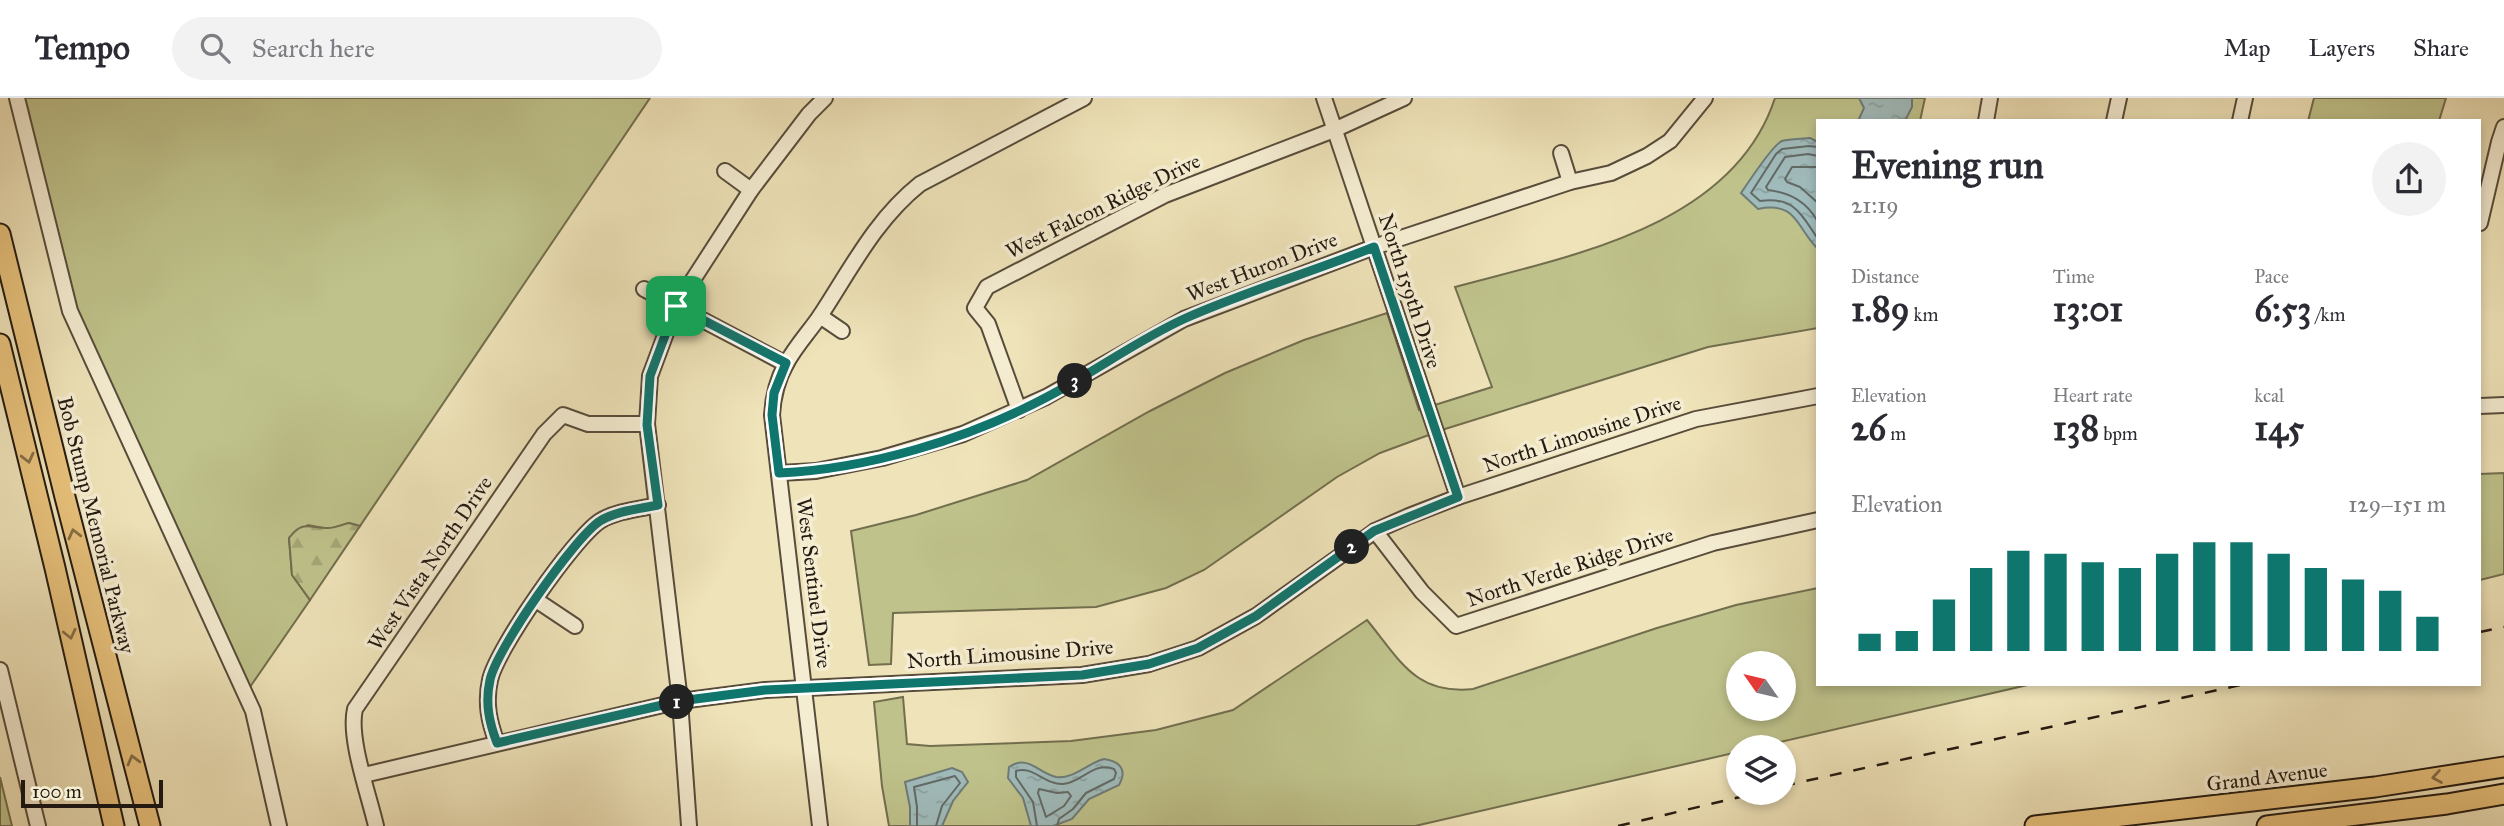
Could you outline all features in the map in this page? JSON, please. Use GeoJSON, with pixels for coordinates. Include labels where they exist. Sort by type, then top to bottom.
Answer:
{"type":"FeatureCollection","features":[{"type":"Feature","properties":{"kind":"highway","name":"Bob Stump Memorial Parkway"},"geometry":{"type":"LineString","coordinates":[[0,234],[150,826]]}},
{"type":"Feature","properties":{"kind":"highway"},"geometry":{"type":"LineString","coordinates":[[0,344],[114,826]]}},
{"type":"Feature","properties":{"kind":"highway","name":"Grand Avenue"},"geometry":{"type":"LineString","coordinates":[[2035,826],[2375,787],[2504,767]]}},
{"type":"Feature","properties":{"kind":"highway"},"geometry":{"type":"LineString","coordinates":[[2267,826],[2504,794]]}},
{"type":"Feature","properties":{"kind":"highway"},"geometry":{"type":"LineString","coordinates":[[2400,810],[2430,819],[2504,807]]}},
{"type":"Feature","properties":{"kind":"street"},"geometry":{"type":"LineString","coordinates":[[17,98],[70,311],[253,711],[279,826]]}},
{"type":"Feature","properties":{"kind":"street"},"geometry":{"type":"LineString","coordinates":[[689,826],[680,701],[647,425],[650,376],[676,306],[751,190],[800,125],[825,98]]}},
{"type":"Feature","properties":{"kind":"street","name":"West Sentinel Drive"},"geometry":{"type":"LineString","coordinates":[[820,826],[806,688],[772,415],[774,393],[786,363],[820,316],[861,250],[897,202],[920,184],[1084,98]]}},
{"type":"Feature","properties":{"kind":"street","name":"North 159th Drive"},"geometry":{"type":"LineString","coordinates":[[1324,98],[1458,497]]}},
{"type":"Feature","properties":{"kind":"street","name":"West Falcon Ridge Drive"},"geometry":{"type":"LineString","coordinates":[[1019,410],[988,324],[975,308],[987,287],[1165,195],[1334,130],[1404,98]]}},
{"type":"Feature","properties":{"kind":"street","name":"West Huron Drive"},"geometry":{"type":"LineString","coordinates":[[779,473],[816,471],[882,458],[963,433],[1046,397],[1184,319],[1374,247],[1570,182],[1611,173],[1647,156],[1670,141],[1705,98]]}},
{"type":"Feature","properties":{"kind":"street"},"geometry":{"type":"LineString","coordinates":[[1986,119],[1990,98]]}},
{"type":"Feature","properties":{"kind":"street"},"geometry":{"type":"LineString","coordinates":[[2114,119],[2119,98]]}},
{"type":"Feature","properties":{"kind":"street"},"geometry":{"type":"LineString","coordinates":[[2240,119],[2245,98]]}},
{"type":"Feature","properties":{"kind":"street"},"geometry":{"type":"LineString","coordinates":[[2481,218],[2498,142],[2504,127]]}},
{"type":"Feature","properties":{"kind":"street"},"geometry":{"type":"LineString","coordinates":[[1561,153],[1570,182]]}},
{"type":"Feature","properties":{"kind":"street"},"geometry":{"type":"LineString","coordinates":[[724,172],[751,190]]}},
{"type":"Feature","properties":{"kind":"street"},"geometry":{"type":"LineString","coordinates":[[644,289],[786,363]]}},
{"type":"Feature","properties":{"kind":"street"},"geometry":{"type":"LineString","coordinates":[[820,316],[842,331]]}},
{"type":"Feature","properties":{"kind":"street","name":"North Limousine Drive"},"geometry":{"type":"LineString","coordinates":[[364,775],[680,701],[765,690],[1082,675],[1149,664],[1198,648],[1256,616],[1374,531],[1458,497],[1696,419],[1816,396]]}},
{"type":"Feature","properties":{"kind":"street"},"geometry":{"type":"LineString","coordinates":[[2481,406],[2504,404]]}},
{"type":"Feature","properties":{"kind":"street","name":"West Vista North Drive"},"geometry":{"type":"LineString","coordinates":[[376,826],[355,740],[352,720],[355,709],[544,434],[563,415],[589,424],[647,425]]}},
{"type":"Feature","properties":{"kind":"street"},"geometry":{"type":"LineString","coordinates":[[497,743],[489,720],[487,699],[490,677],[502,650],[570,550],[601,521],[658,505]]}},
{"type":"Feature","properties":{"kind":"street","name":"North Verde Ridge Drive"},"geometry":{"type":"LineString","coordinates":[[1374,531],[1422,592],[1455,626],[1713,543],[1816,520]]}},
{"type":"Feature","properties":{"kind":"street"},"geometry":{"type":"LineString","coordinates":[[536,600],[575,626]]}},
{"type":"Feature","properties":{"kind":"street"},"geometry":{"type":"LineString","coordinates":[[0,670],[38,826]]}},
{"type":"Feature","properties":{"kind":"green space"},"geometry":{"type":"Polygon","coordinates":[[[20,98],[650,98],[360,526],[349,523],[329,529],[308,525],[289,538],[292,575],[310,600],[250,687],[74,308],[20,98]]]}},
{"type":"Feature","properties":{"kind":"green space"},"geometry":{"type":"Polygon","coordinates":[[[1775,98],[1925,98],[1920,119],[1816,119],[1816,328],[1708,347],[1445,429],[1380,453],[1337,477],[1204,570],[1166,588],[1096,607],[893,613],[891,664],[869,665],[851,531],[916,515],[1027,480],[1150,411],[1225,373],[1304,340],[1387,313],[1419,410],[1492,387],[1455,287],[1547,263],[1642,229],[1685,206],[1723,178],[1754,142],[1775,98]]]}},
{"type":"Feature","properties":{"kind":"green space"},"geometry":{"type":"Polygon","coordinates":[[[2314,98],[2446,98],[2440,119],[2309,119],[2314,98]]]}},
{"type":"Feature","properties":{"kind":"green space"},"geometry":{"type":"Polygon","coordinates":[[[2504,473],[2504,574],[2481,580],[2481,474],[2504,473]]]}},
{"type":"Feature","properties":{"kind":"green space"},"geometry":{"type":"Polygon","coordinates":[[[349,523],[360,526],[310,600],[292,575],[289,538],[301,527],[331,528],[349,523]]]}},
{"type":"Feature","properties":{"kind":"green space"},"geometry":{"type":"Polygon","coordinates":[[[1816,588],[1816,686],[2023,686],[1796,738],[1796,735],[1726,735],[1726,755],[1415,826],[889,826],[882,786],[874,702],[903,697],[907,744],[930,746],[1071,741],[1156,730],[1233,710],[1367,620],[1400,661],[1423,680],[1453,689],[1473,689],[1657,628],[1736,605],[1816,588]]]}},
{"type":"Feature","properties":{"kind":"green space"},"geometry":{"type":"Polygon","coordinates":[[[0,777],[12,826],[0,826],[0,777]]]}},
{"type":"Feature","properties":{"kind":"water"},"geometry":{"type":"Polygon","coordinates":[[[1859,98],[1912,98],[1912,107],[1906,119],[1859,119],[1864,108],[1859,98]]]}},
{"type":"Feature","properties":{"kind":"water"},"geometry":{"type":"Polygon","coordinates":[[[1810,138],[1816,141],[1816,247],[1789,213],[1781,209],[1758,209],[1741,193],[1767,156],[1785,140],[1810,138]]]}},
{"type":"Feature","properties":{"kind":"water"},"geometry":{"type":"Polygon","coordinates":[[[1104,759],[1118,764],[1122,770],[1119,785],[1089,799],[1072,819],[1053,826],[1031,826],[1023,798],[1008,778],[1009,767],[1027,763],[1050,775],[1062,777],[1104,759]]]}},
{"type":"Feature","properties":{"kind":"water"},"geometry":{"type":"Polygon","coordinates":[[[952,768],[962,772],[968,782],[953,801],[942,826],[910,826],[910,807],[905,782],[952,768]]]}},
{"type":"Feature","properties":{"kind":"railway"},"geometry":{"type":"LineString","coordinates":[[2481,632],[2504,627]]}},
{"type":"Feature","properties":{"kind":"railway"},"geometry":{"type":"LineString","coordinates":[[1796,783],[2236,686]]}},
{"type":"Feature","properties":{"kind":"railway"},"geometry":{"type":"LineString","coordinates":[[1618,826],[1726,800]]}},
{"type":"Feature","properties":{"kind":"route"},"geometry":{"type":"LineString","coordinates":[[1374,247],[1458,497],[1374,531],[1256,616],[1198,648],[1149,664],[1082,675],[765,690],[680,701],[497,743],[489,720],[487,699],[490,677],[502,650],[570,550],[601,521],[658,505],[647,425],[650,376],[676,306],[786,363],[774,393],[772,415],[779,473],[816,471],[882,458],[963,433],[1046,397],[1184,319],[1374,247]]}}]}
